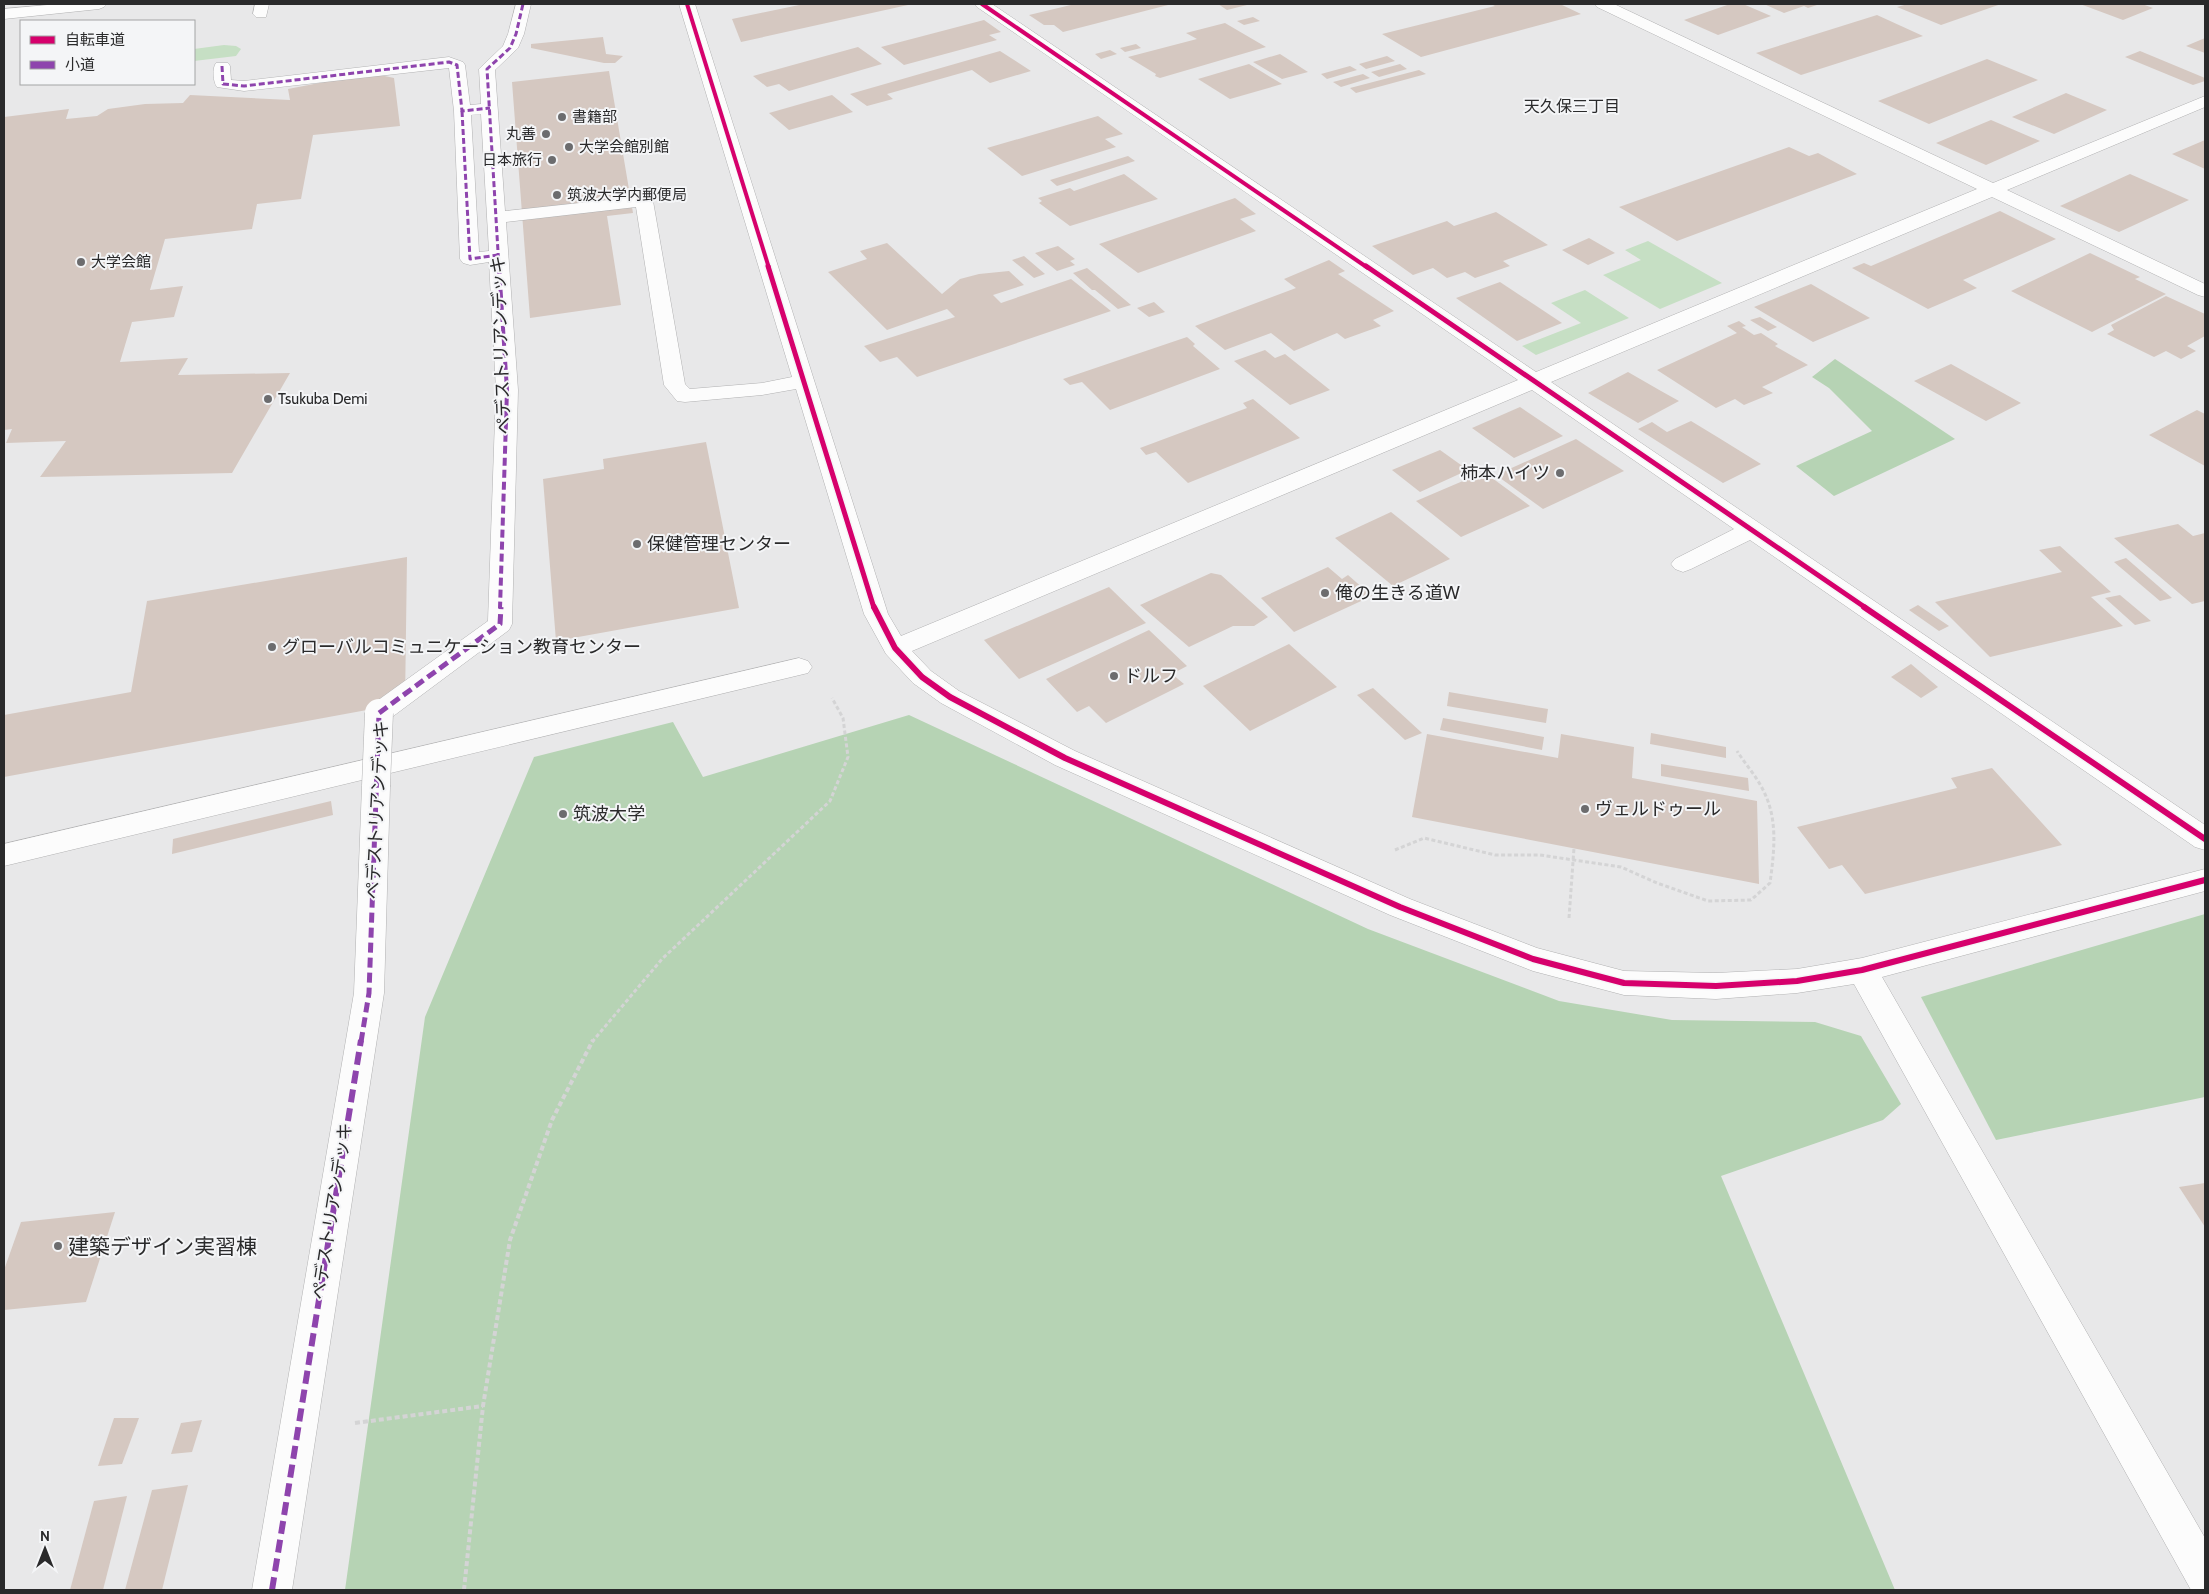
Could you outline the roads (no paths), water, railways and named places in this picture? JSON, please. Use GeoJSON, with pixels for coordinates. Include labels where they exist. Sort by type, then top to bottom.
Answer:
{"type":"FeatureCollection","features":[{"type":"Feature","properties":{"kind":"street"},"geometry":{"type":"LineString","coordinates":[[4,14],[99,4]]}},
{"type":"Feature","properties":{"kind":"street","name":"ペデストリアンデッキ"},"geometry":{"type":"LineString","coordinates":[[272,1590],[369,993],[379,713],[500,624],[507,390],[487,69],[510,48],[516,34],[523,4]]}},
{"type":"Feature","properties":{"kind":"street"},"geometry":{"type":"LineString","coordinates":[[982,4],[2205,839]]}},
{"type":"Feature","properties":{"kind":"street"},"geometry":{"type":"LineString","coordinates":[[1602,4],[2205,291]]}},
{"type":"Feature","properties":{"kind":"street"},"geometry":{"type":"LineString","coordinates":[[693,6],[836,492],[876,614],[895,648],[922,677],[950,698],[1065,758],[1400,907],[1533,959],[1624,983],[1716,986],[1797,981],[1862,970],[2205,880]]}},
{"type":"Feature","properties":{"kind":"street"},"geometry":{"type":"LineString","coordinates":[[222,66],[223,84],[244,86],[449,62],[457,65],[462,111],[470,259],[498,255]]}},
{"type":"Feature","properties":{"kind":"street"},"geometry":{"type":"LineString","coordinates":[[895,648],[2205,101]]}},
{"type":"Feature","properties":{"kind":"street"},"geometry":{"type":"LineString","coordinates":[[462,111],[490,108]]}},
{"type":"Feature","properties":{"kind":"street"},"geometry":{"type":"LineString","coordinates":[[496,218],[644,201],[675,385],[684,396],[725,393],[804,381]]}},
{"type":"Feature","properties":{"kind":"street"},"geometry":{"type":"LineString","coordinates":[[1683,564],[1752,529]]}},
{"type":"Feature","properties":{"kind":"street"},"geometry":{"type":"LineString","coordinates":[[4,855],[799,667]]}},
{"type":"Feature","properties":{"kind":"street"},"geometry":{"type":"LineString","coordinates":[[1862,970],[2205,1576]]}},
{"type":"Feature","properties":{"kind":"place","name":"書籍部"},"geometry":{"type":"Point","coordinates":[562,117]}},
{"type":"Feature","properties":{"kind":"place","name":"丸善"},"geometry":{"type":"Point","coordinates":[546,134]}},
{"type":"Feature","properties":{"kind":"place","name":"大学会館別館"},"geometry":{"type":"Point","coordinates":[569,147]}},
{"type":"Feature","properties":{"kind":"place","name":"日本旅行"},"geometry":{"type":"Point","coordinates":[552,160]}},
{"type":"Feature","properties":{"kind":"place","name":"筑波大学内郵便局"},"geometry":{"type":"Point","coordinates":[557,195]}},
{"type":"Feature","properties":{"kind":"place","name":"大学会館"},"geometry":{"type":"Point","coordinates":[81,262]}},
{"type":"Feature","properties":{"kind":"place","name":"Tsukuba Demi"},"geometry":{"type":"Point","coordinates":[268,399]}},
{"type":"Feature","properties":{"kind":"place","name":"柿本ハイツ"},"geometry":{"type":"Point","coordinates":[1560,473]}},
{"type":"Feature","properties":{"kind":"place","name":"保健管理センター"},"geometry":{"type":"Point","coordinates":[637,544]}},
{"type":"Feature","properties":{"kind":"place","name":"俺の生きる道W"},"geometry":{"type":"Point","coordinates":[1325,593]}},
{"type":"Feature","properties":{"kind":"place","name":"グローバルコミュニケーション教育センター"},"geometry":{"type":"Point","coordinates":[272,647]}},
{"type":"Feature","properties":{"kind":"place","name":"ドルフ"},"geometry":{"type":"Point","coordinates":[1114,676]}},
{"type":"Feature","properties":{"kind":"place","name":"ヴェルドゥール"},"geometry":{"type":"Point","coordinates":[1585,809]}},
{"type":"Feature","properties":{"kind":"place","name":"筑波大学"},"geometry":{"type":"Point","coordinates":[563,814]}},
{"type":"Feature","properties":{"kind":"place","name":"建築デザイン実習棟"},"geometry":{"type":"Point","coordinates":[58,1246]}},
{"type":"Feature","properties":{"kind":"district","name":"天久保三丁目"},"geometry":{"type":"Point","coordinates":[1572,106]}}]}
